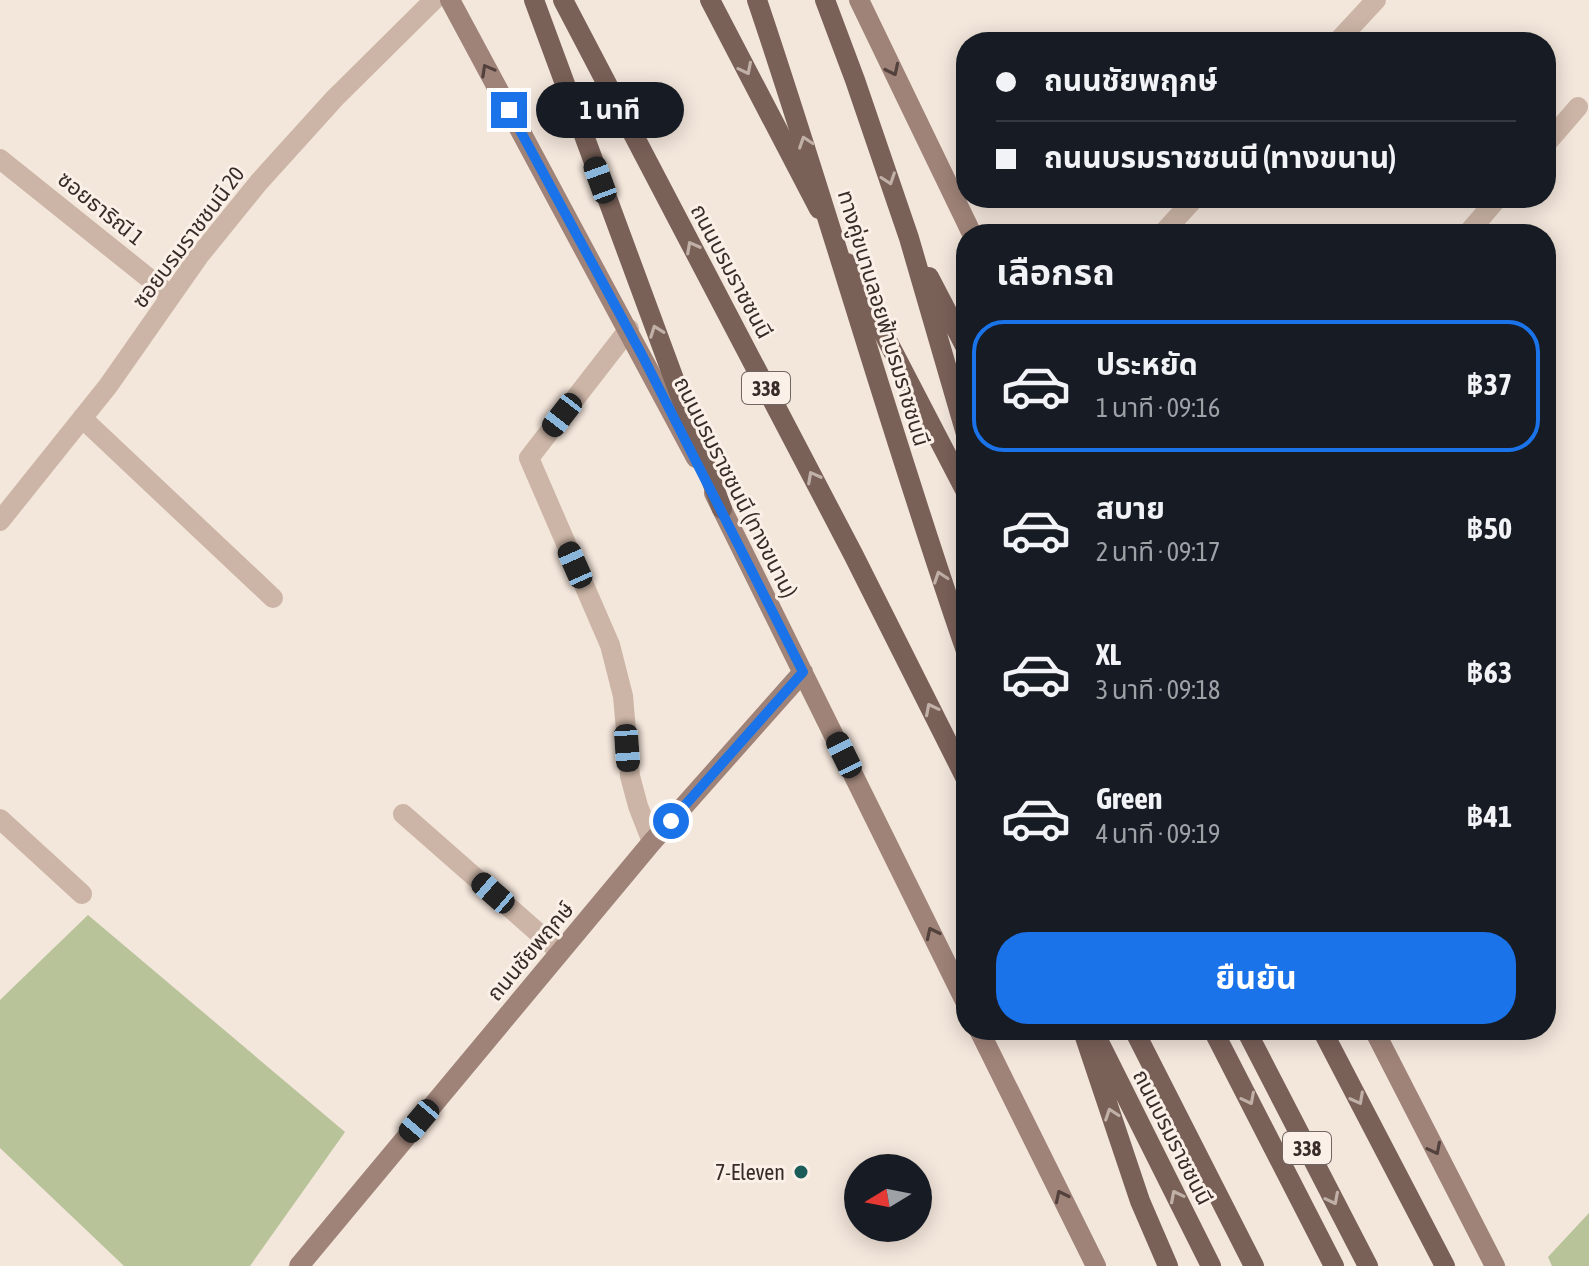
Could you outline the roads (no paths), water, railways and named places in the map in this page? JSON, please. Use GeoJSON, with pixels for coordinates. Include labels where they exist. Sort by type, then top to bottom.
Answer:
{"type":"FeatureCollection","features":[{"type":"Feature","properties":{"kind":"main road","name":"ถนนบรมราชชนนี (ทางขนาน)"},"geometry":{"type":"LineString","coordinates":[[450,0],[629,329],[722,509],[956,983]]}},
{"type":"Feature","properties":{"kind":"main road"},"geometry":{"type":"LineString","coordinates":[[534,0],[722,509]]}},
{"type":"Feature","properties":{"kind":"main road","name":"ถนนบรมราชชนนี"},"geometry":{"type":"LineString","coordinates":[[563,0],[839,526],[956,759]]}},
{"type":"Feature","properties":{"kind":"main road"},"geometry":{"type":"LineString","coordinates":[[710,0],[956,473]]}},
{"type":"Feature","properties":{"kind":"main road","name":"ทางคู่ขนานลอยฟ้าบรมราชชนนี"},"geometry":{"type":"LineString","coordinates":[[757,0],[811,159],[922,523],[956,622]]}},
{"type":"Feature","properties":{"kind":"main road","name":"ทางคู่ขนานลอยฟ้าบรมราชชนนี"},"geometry":{"type":"LineString","coordinates":[[825,0],[909,238],[956,400]]}},
{"type":"Feature","properties":{"kind":"main road"},"geometry":{"type":"LineString","coordinates":[[859,0],[956,201]]}},
{"type":"Feature","properties":{"kind":"main road"},"geometry":{"type":"LineString","coordinates":[[909,238],[956,329]]}},
{"type":"Feature","properties":{"kind":"main road","name":"ถนนชัยพฤกษ์"},"geometry":{"type":"LineString","coordinates":[[299,1266],[652,842],[803,672]]}},
{"type":"Feature","properties":{"kind":"main road"},"geometry":{"type":"LineString","coordinates":[[984,1040],[1096,1266]]}},
{"type":"Feature","properties":{"kind":"main road"},"geometry":{"type":"LineString","coordinates":[[1086,1040],[1140,1201],[1168,1266]]}},
{"type":"Feature","properties":{"kind":"main road","name":"ถนนบรมราชชนนี"},"geometry":{"type":"LineString","coordinates":[[1098,1040],[1211,1266]]}},
{"type":"Feature","properties":{"kind":"main road"},"geometry":{"type":"LineString","coordinates":[[1139,1040],[1254,1266]]}},
{"type":"Feature","properties":{"kind":"main road"},"geometry":{"type":"LineString","coordinates":[[1218,1040],[1334,1266]]}},
{"type":"Feature","properties":{"kind":"main road","name":"338"},"geometry":{"type":"LineString","coordinates":[[1251,1040],[1368,1266]]}},
{"type":"Feature","properties":{"kind":"main road"},"geometry":{"type":"LineString","coordinates":[[1327,1040],[1445,1266]]}},
{"type":"Feature","properties":{"kind":"main road"},"geometry":{"type":"LineString","coordinates":[[1379,1040],[1495,1266]]}},
{"type":"Feature","properties":{"kind":"street","name":"ซอยบรมราชชนนี 20"},"geometry":{"type":"LineString","coordinates":[[0,521],[108,386],[199,256],[259,182],[335,98],[434,0]]}},
{"type":"Feature","properties":{"kind":"street"},"geometry":{"type":"LineString","coordinates":[[1346,32],[1376,0]]}},
{"type":"Feature","properties":{"kind":"street"},"geometry":{"type":"LineString","coordinates":[[1556,132],[1578,107]]}},
{"type":"Feature","properties":{"kind":"street","name":"ซอยธาริณี 1"},"geometry":{"type":"LineString","coordinates":[[0,159],[171,296]]}},
{"type":"Feature","properties":{"kind":"street"},"geometry":{"type":"LineString","coordinates":[[1171,224],[1186,208]]}},
{"type":"Feature","properties":{"kind":"street"},"geometry":{"type":"LineString","coordinates":[[1476,224],[1489,208]]}},
{"type":"Feature","properties":{"kind":"street"},"geometry":{"type":"LineString","coordinates":[[629,329],[529,458],[610,645],[623,696],[630,776],[652,842]]}},
{"type":"Feature","properties":{"kind":"street"},"geometry":{"type":"LineString","coordinates":[[82,418],[273,598]]}},
{"type":"Feature","properties":{"kind":"street"},"geometry":{"type":"LineString","coordinates":[[403,814],[560,952]]}},
{"type":"Feature","properties":{"kind":"street"},"geometry":{"type":"LineString","coordinates":[[0,819],[82,894]]}},
{"type":"Feature","properties":{"kind":"place","name":"7-Eleven"},"geometry":{"type":"Point","coordinates":[801,1172]}}]}
